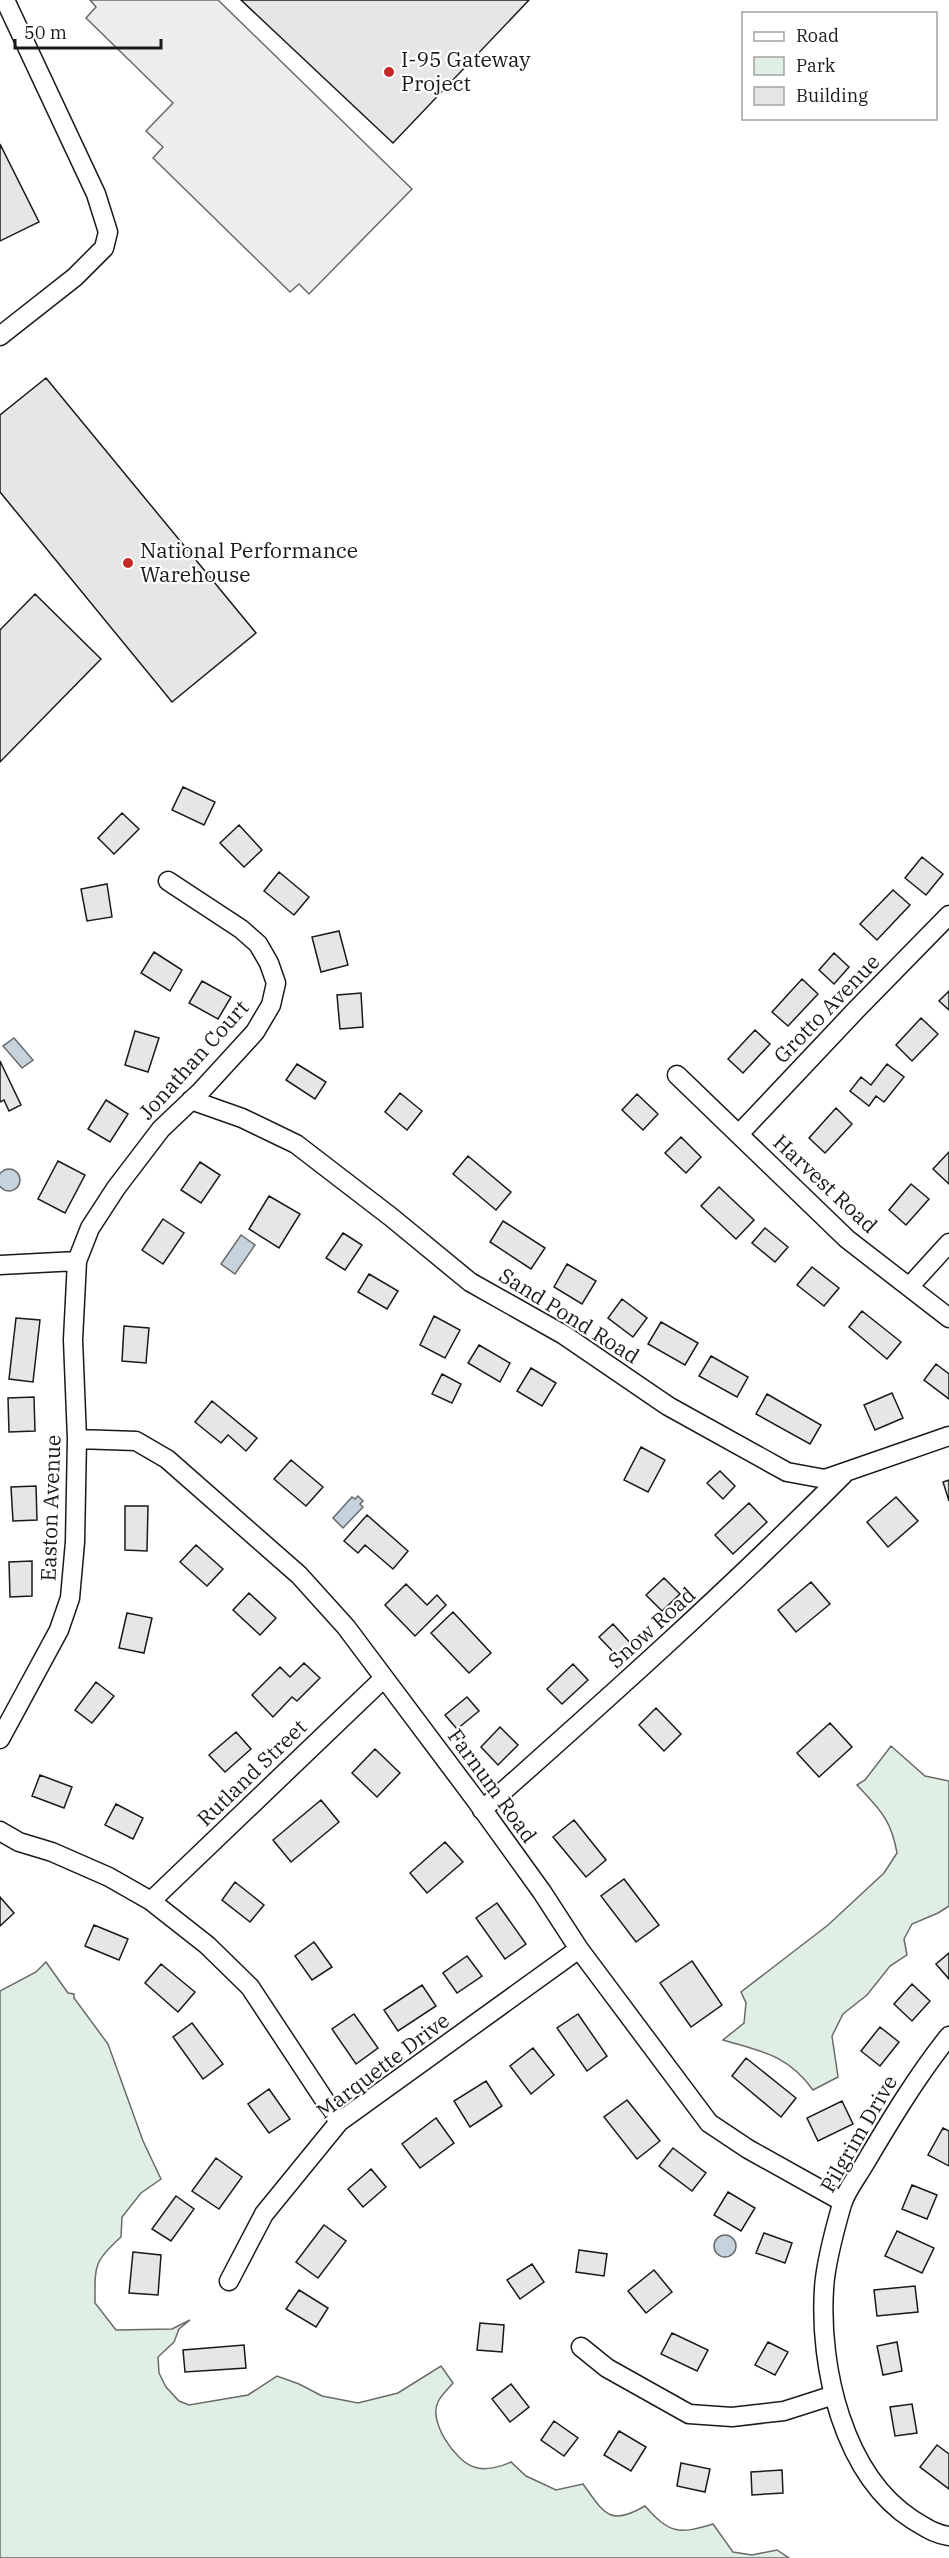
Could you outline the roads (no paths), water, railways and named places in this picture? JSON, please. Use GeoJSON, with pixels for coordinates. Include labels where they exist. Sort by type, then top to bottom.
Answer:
{"type":"FeatureCollection","features":[{"type":"Feature","properties":{"kind":"street"},"geometry":{"type":"LineString","coordinates":[[0,336],[75,277],[104,249],[108,232],[96,194],[5,0]]}},
{"type":"Feature","properties":{"kind":"street","name":"Jonathan Court"},"geometry":{"type":"LineString","coordinates":[[77,1261],[90,1228],[116,1188],[161,1129],[255,1032],[271,1005],[276,983],[258,944],[241,929],[168,881]]}},
{"type":"Feature","properties":{"kind":"street","name":"Grotto Avenue"},"geometry":{"type":"LineString","coordinates":[[740,1134],[949,915]]}},
{"type":"Feature","properties":{"kind":"street","name":"Harvest Road"},"geometry":{"type":"LineString","coordinates":[[677,1075],[847,1239],[949,1318]]}},
{"type":"Feature","properties":{"kind":"street","name":"Sand Pond Road"},"geometry":{"type":"LineString","coordinates":[[191,1100],[242,1118],[296,1144],[391,1217],[470,1282],[564,1335],[668,1406],[787,1472],[825,1479],[949,1436]]}},
{"type":"Feature","properties":{"kind":"street"},"geometry":{"type":"LineString","coordinates":[[909,1287],[949,1243]]}},
{"type":"Feature","properties":{"kind":"street"},"geometry":{"type":"LineString","coordinates":[[0,1265],[77,1261]]}},
{"type":"Feature","properties":{"kind":"street","name":"Easton Avenue"},"geometry":{"type":"LineString","coordinates":[[0,1739],[59,1630],[70,1598],[75,1542],[77,1439],[74,1340],[77,1261]]}},
{"type":"Feature","properties":{"kind":"street","name":"Farnum Road"},"geometry":{"type":"LineString","coordinates":[[77,1439],[136,1441],[168,1459],[299,1575],[346,1627],[542,1892],[579,1949],[709,2123],[748,2149],[843,2202]]}},
{"type":"Feature","properties":{"kind":"street","name":"Snow Road"},"geometry":{"type":"LineString","coordinates":[[482,1810],[675,1638],[769,1549],[846,1471]]}},
{"type":"Feature","properties":{"kind":"street","name":"Rutland Street"},"geometry":{"type":"LineString","coordinates":[[151,1901],[384,1678]]}},
{"type":"Feature","properties":{"kind":"street"},"geometry":{"type":"LineString","coordinates":[[0,1831],[19,1842],[52,1852],[109,1877],[151,1901],[207,1945],[249,1986],[339,2122]]}},
{"type":"Feature","properties":{"kind":"street","name":"Marquette Drive"},"geometry":{"type":"LineString","coordinates":[[229,2282],[264,2214],[339,2122],[579,1949]]}},
{"type":"Feature","properties":{"kind":"street","name":"Pilgrim Drive"},"geometry":{"type":"LineString","coordinates":[[949,2036],[926,2065],[843,2202],[824,2287],[825,2346],[834,2395],[849,2443],[871,2481],[899,2511],[936,2535],[949,2536]]}},
{"type":"Feature","properties":{"kind":"street"},"geometry":{"type":"LineString","coordinates":[[581,2347],[607,2368],[689,2414],[732,2417],[784,2411],[834,2395]]}},
{"type":"Feature","properties":{"kind":"place","name":"I-95 Gateway Project"},"geometry":{"type":"Point","coordinates":[389,72]}},
{"type":"Feature","properties":{"kind":"place","name":"National Performance Warehouse"},"geometry":{"type":"Point","coordinates":[128,563]}}]}
